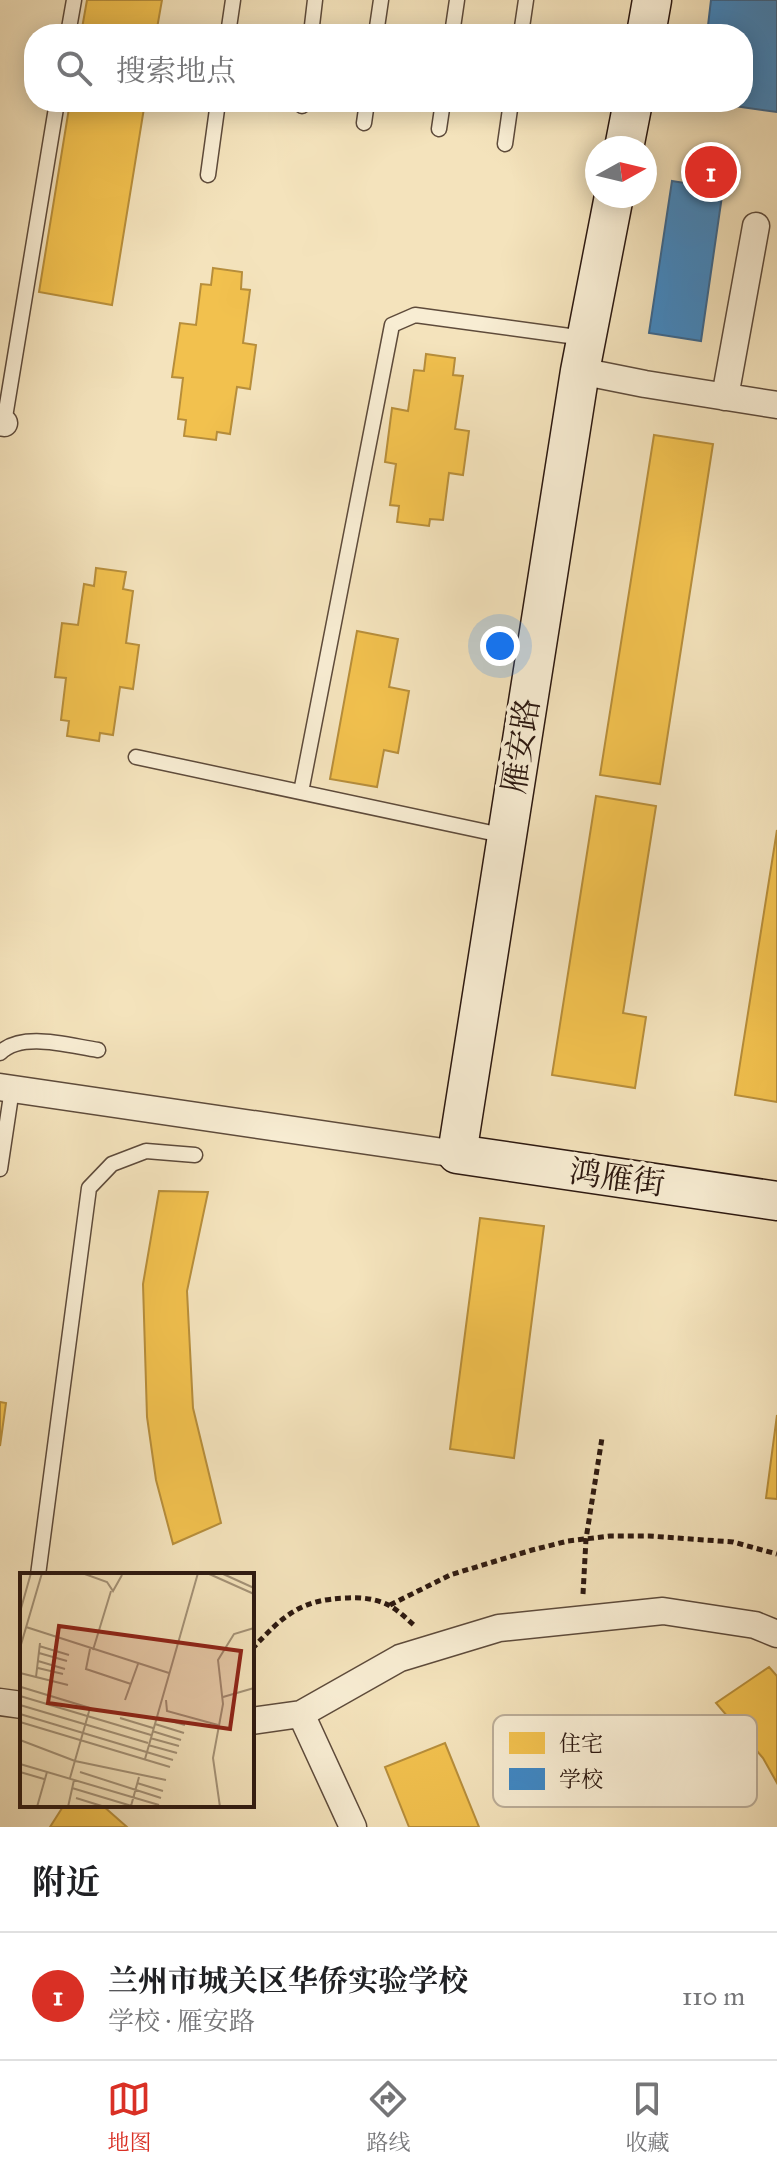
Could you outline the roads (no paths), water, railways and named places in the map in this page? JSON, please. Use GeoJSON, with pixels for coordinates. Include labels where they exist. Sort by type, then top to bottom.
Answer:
{"type":"FeatureCollection","features":[{"type":"Feature","properties":{"kind":"street"},"geometry":{"type":"LineString","coordinates":[[648,24],[652,0]]}},
{"type":"Feature","properties":{"kind":"street"},"geometry":{"type":"LineString","coordinates":[[626,136],[631,112]]}},
{"type":"Feature","properties":{"kind":"street","name":"雁安路"},"geometry":{"type":"LineString","coordinates":[[457,1154],[583,355],[612,208]]}},
{"type":"Feature","properties":{"kind":"street"},"geometry":{"type":"LineString","coordinates":[[725,397],[756,226]]}},
{"type":"Feature","properties":{"kind":"street"},"geometry":{"type":"LineString","coordinates":[[583,355],[645,384],[777,405]]}},
{"type":"Feature","properties":{"kind":"street"},"geometry":{"type":"LineString","coordinates":[[6,1088],[457,1154]]}},
{"type":"Feature","properties":{"kind":"street","name":"鸿雁街"},"geometry":{"type":"LineString","coordinates":[[457,1154],[777,1201]]}},
{"type":"Feature","properties":{"kind":"street"},"geometry":{"type":"LineString","coordinates":[[254,1721],[301,1714],[400,1658],[499,1628],[663,1611],[755,1625],[777,1634]]}},
{"type":"Feature","properties":{"kind":"street"},"geometry":{"type":"LineString","coordinates":[[301,1714],[353,1827]]}},
{"type":"Feature","properties":{"kind":"lane"},"geometry":{"type":"LineString","coordinates":[[70,24],[74,0]]}},
{"type":"Feature","properties":{"kind":"lane"},"geometry":{"type":"LineString","coordinates":[[229,24],[233,0]]}},
{"type":"Feature","properties":{"kind":"lane"},"geometry":{"type":"LineString","coordinates":[[312,24],[315,0]]}},
{"type":"Feature","properties":{"kind":"lane"},"geometry":{"type":"LineString","coordinates":[[377,24],[381,0]]}},
{"type":"Feature","properties":{"kind":"lane"},"geometry":{"type":"LineString","coordinates":[[453,24],[457,0]]}},
{"type":"Feature","properties":{"kind":"lane"},"geometry":{"type":"LineString","coordinates":[[522,24],[526,0]]}},
{"type":"Feature","properties":{"kind":"lane"},"geometry":{"type":"LineString","coordinates":[[2,423],[55,112]]}},
{"type":"Feature","properties":{"kind":"lane"},"geometry":{"type":"LineString","coordinates":[[208,175],[217,112]]}},
{"type":"Feature","properties":{"kind":"lane"},"geometry":{"type":"LineString","coordinates":[[364,123],[366,112]]}},
{"type":"Feature","properties":{"kind":"lane"},"geometry":{"type":"LineString","coordinates":[[439,129],[442,112]]}},
{"type":"Feature","properties":{"kind":"lane"},"geometry":{"type":"LineString","coordinates":[[505,144],[510,112]]}},
{"type":"Feature","properties":{"kind":"lane"},"geometry":{"type":"LineString","coordinates":[[301,792],[392,325],[415,315],[583,355]]}},
{"type":"Feature","properties":{"kind":"lane"},"geometry":{"type":"LineString","coordinates":[[136,757],[507,836]]}},
{"type":"Feature","properties":{"kind":"lane"},"geometry":{"type":"LineString","coordinates":[[0,1053],[7,1046],[37,1041],[98,1050]]}},
{"type":"Feature","properties":{"kind":"lane"},"geometry":{"type":"LineString","coordinates":[[0,1169],[6,1088]]}},
{"type":"Feature","properties":{"kind":"lane"},"geometry":{"type":"LineString","coordinates":[[38,1573],[89,1188],[112,1164],[146,1151],[195,1155]]}},
{"type":"Feature","properties":{"kind":"place","name":"兰州市城关区华侨实验学校"},"geometry":{"type":"Point","coordinates":[711,172]}}]}
